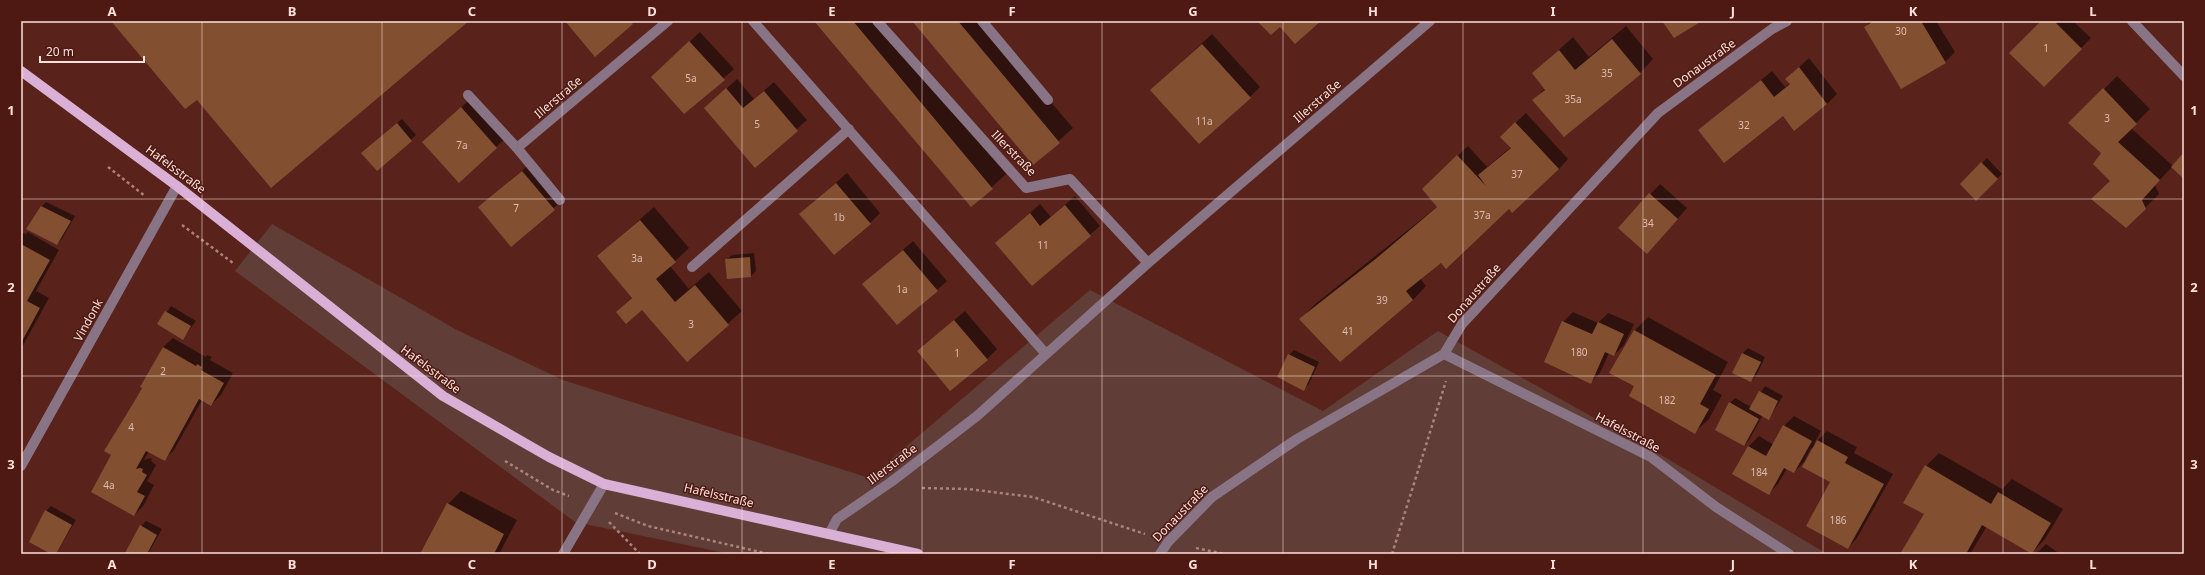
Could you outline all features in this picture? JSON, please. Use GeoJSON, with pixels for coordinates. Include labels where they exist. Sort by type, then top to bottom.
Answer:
{"type":"FeatureCollection","features":[{"type":"Feature","properties":{"kind":"main road","name":"Hafelsstraße"},"geometry":{"type":"LineString","coordinates":[[21,71],[178,186],[443,396],[549,457],[604,484],[918,554]]}},
{"type":"Feature","properties":{"kind":"street","name":"Illerstraße"},"geometry":{"type":"LineString","coordinates":[[517,148],[668,21]]}},
{"type":"Feature","properties":{"kind":"street"},"geometry":{"type":"LineString","coordinates":[[753,21],[1046,354]]}},
{"type":"Feature","properties":{"kind":"street","name":"Illerstraße"},"geometry":{"type":"LineString","coordinates":[[877,21],[1026,188],[1070,179],[1148,263]]}},
{"type":"Feature","properties":{"kind":"street"},"geometry":{"type":"LineString","coordinates":[[982,21],[1048,100]]}},
{"type":"Feature","properties":{"kind":"street","name":"Illerstraße"},"geometry":{"type":"LineString","coordinates":[[829,534],[837,519],[891,482],[977,416],[1148,263],[1430,21]]}},
{"type":"Feature","properties":{"kind":"street","name":"Donaustraße"},"geometry":{"type":"LineString","coordinates":[[1160,554],[1168,542],[1212,497],[1297,439],[1444,354],[1462,324],[1658,112],[1772,29],[1787,21]]}},
{"type":"Feature","properties":{"kind":"street"},"geometry":{"type":"LineString","coordinates":[[2132,21],[2184,76]]}},
{"type":"Feature","properties":{"kind":"street"},"geometry":{"type":"LineString","coordinates":[[468,95],[517,148],[560,200]]}},
{"type":"Feature","properties":{"kind":"street"},"geometry":{"type":"LineString","coordinates":[[692,267],[849,129]]}},
{"type":"Feature","properties":{"kind":"street","name":"Vindonk"},"geometry":{"type":"LineString","coordinates":[[21,466],[178,186]]}},
{"type":"Feature","properties":{"kind":"street","name":"Hafelsstraße"},"geometry":{"type":"LineString","coordinates":[[1444,354],[1651,457],[1716,507],[1789,554]]}},
{"type":"Feature","properties":{"kind":"street"},"geometry":{"type":"LineString","coordinates":[[563,554],[591,503],[604,484]]}},
{"type":"Feature","properties":{"kind":"path"},"geometry":{"type":"LineString","coordinates":[[1392,554],[1446,380],[1444,354]]}},
{"type":"Feature","properties":{"kind":"path"},"geometry":{"type":"LineString","coordinates":[[891,482],[904,488],[968,489],[1032,497],[1168,542],[1225,554]]}},
{"type":"Feature","properties":{"kind":"path"},"geometry":{"type":"LineString","coordinates":[[591,503],[640,554]]}},
{"type":"Feature","properties":{"kind":"shaded area"},"geometry":{"type":"Polygon","coordinates":[[[272,224],[457,330],[563,380],[869,478],[1090,290],[1323,411],[1438,331],[1668,459],[1827,554],[730,554],[575,522],[235,271],[272,224]]]}},
{"type":"Feature","properties":{"kind":"building"},"geometry":{"type":"Polygon","coordinates":[[[111,21],[469,21],[271,188],[197,100],[185,109],[111,21]]]}},
{"type":"Feature","properties":{"kind":"building"},"geometry":{"type":"Polygon","coordinates":[[[565,21],[630,21],[633,24],[595,57],[565,21]]]}},
{"type":"Feature","properties":{"kind":"building"},"geometry":{"type":"Polygon","coordinates":[[[814,21],[853,21],[993,189],[971,207],[814,21]]]}},
{"type":"Feature","properties":{"kind":"building"},"geometry":{"type":"Polygon","coordinates":[[[912,21],[958,21],[1060,143],[1033,165],[912,21]]]}},
{"type":"Feature","properties":{"kind":"building"},"geometry":{"type":"Polygon","coordinates":[[[1257,21],[1321,21],[1295,44],[1280,27],[1271,35],[1257,21]]]}},
{"type":"Feature","properties":{"kind":"building"},"geometry":{"type":"Polygon","coordinates":[[[1662,21],[1702,21],[1674,38],[1662,21]]]}},
{"type":"Feature","properties":{"kind":"building"},"geometry":{"type":"Polygon","coordinates":[[[1874,21],[1921,21],[1946,63],[1901,89],[1864,27],[1874,21]]]}},
{"type":"Feature","properties":{"kind":"building"},"geometry":{"type":"Polygon","coordinates":[[[2041,21],[2054,21],[2082,49],[2044,87],[2009,53],[2041,21]]]}},
{"type":"Feature","properties":{"kind":"building"},"geometry":{"type":"Polygon","coordinates":[[[1612,39],[1641,74],[1564,137],[1532,100],[1545,90],[1532,73],[1559,50],[1575,70],[1612,39]]]}},
{"type":"Feature","properties":{"kind":"building"},"geometry":{"type":"Polygon","coordinates":[[[689,41],[725,80],[684,114],[651,77],[689,41]]]}},
{"type":"Feature","properties":{"kind":"building"},"geometry":{"type":"Polygon","coordinates":[[[1202,44],[1251,98],[1199,144],[1150,90],[1202,44]]]}},
{"type":"Feature","properties":{"kind":"building"},"geometry":{"type":"Polygon","coordinates":[[[1799,67],[1827,104],[1794,131],[1783,116],[1724,163],[1698,130],[1761,80],[1774,97],[1790,84],[1785,79],[1799,67]]]}},
{"type":"Feature","properties":{"kind":"building"},"geometry":{"type":"Polygon","coordinates":[[[726,88],[743,108],[764,91],[798,131],[755,168],[704,108],[726,88]]]}},
{"type":"Feature","properties":{"kind":"building"},"geometry":{"type":"Polygon","coordinates":[[[2103,88],[2137,124],[2118,142],[2160,180],[2142,200],[2146,209],[2126,228],[2091,199],[2110,181],[2093,164],[2101,153],[2068,123],[2103,88]]]}},
{"type":"Feature","properties":{"kind":"building"},"geometry":{"type":"Polygon","coordinates":[[[461,107],[497,148],[459,183],[422,142],[461,107]]]}},
{"type":"Feature","properties":{"kind":"building"},"geometry":{"type":"Polygon","coordinates":[[[1515,122],[1559,169],[1512,213],[1509,209],[1446,269],[1441,263],[1406,291],[1413,300],[1340,362],[1299,319],[1378,257],[1437,207],[1422,189],[1457,155],[1486,186],[1478,175],[1511,148],[1500,137],[1515,122]]]}},
{"type":"Feature","properties":{"kind":"building"},"geometry":{"type":"Polygon","coordinates":[[[397,123],[412,141],[377,171],[361,153],[397,123]]]}},
{"type":"Feature","properties":{"kind":"building"},"geometry":{"type":"Polygon","coordinates":[[[2184,152],[2184,179],[2171,167],[2184,152]]]}},
{"type":"Feature","properties":{"kind":"building"},"geometry":{"type":"Polygon","coordinates":[[[1981,162],[1998,179],[1976,201],[1960,184],[1981,162]]]}},
{"type":"Feature","properties":{"kind":"building"},"geometry":{"type":"Polygon","coordinates":[[[522,171],[555,210],[511,247],[478,207],[522,171]]]}},
{"type":"Feature","properties":{"kind":"building"},"geometry":{"type":"Polygon","coordinates":[[[836,183],[871,224],[834,255],[799,214],[836,183]]]}},
{"type":"Feature","properties":{"kind":"building"},"geometry":{"type":"Polygon","coordinates":[[[1649,193],[1678,219],[1647,254],[1618,228],[1649,193]]]}},
{"type":"Feature","properties":{"kind":"building"},"geometry":{"type":"Polygon","coordinates":[[[1065,205],[1091,236],[1032,286],[995,243],[1030,213],[1040,226],[1065,205]]]}},
{"type":"Feature","properties":{"kind":"building"},"geometry":{"type":"Polygon","coordinates":[[[41,206],[71,221],[57,245],[26,229],[41,206]]]}},
{"type":"Feature","properties":{"kind":"building"},"geometry":{"type":"Polygon","coordinates":[[[640,220],[676,262],[656,279],[675,302],[695,285],[729,325],[687,362],[642,310],[626,324],[616,312],[632,298],[597,256],[640,220]]]}},
{"type":"Feature","properties":{"kind":"building"},"geometry":{"type":"Polygon","coordinates":[[[21,244],[50,260],[27,301],[40,308],[21,343],[21,244]]]}},
{"type":"Feature","properties":{"kind":"building"},"geometry":{"type":"Polygon","coordinates":[[[903,250],[938,291],[897,325],[862,284],[903,250]]]}},
{"type":"Feature","properties":{"kind":"building"},"geometry":{"type":"Polygon","coordinates":[[[750,257],[751,277],[727,279],[725,259],[750,257]]]}},
{"type":"Feature","properties":{"kind":"building"},"geometry":{"type":"Polygon","coordinates":[[[165,311],[191,326],[183,340],[157,324],[165,311]]]}},
{"type":"Feature","properties":{"kind":"building"},"geometry":{"type":"Polygon","coordinates":[[[954,320],[988,360],[950,391],[917,351],[954,320]]]}},
{"type":"Feature","properties":{"kind":"building"},"geometry":{"type":"Polygon","coordinates":[[[1562,321],[1592,334],[1598,322],[1624,334],[1614,356],[1605,352],[1591,384],[1544,362],[1562,321]]]}},
{"type":"Feature","properties":{"kind":"building"},"geometry":{"type":"Polygon","coordinates":[[[1634,330],[1716,375],[1700,404],[1709,409],[1695,434],[1629,396],[1634,386],[1609,373],[1634,330]]]}},
{"type":"Feature","properties":{"kind":"building"},"geometry":{"type":"Polygon","coordinates":[[[163,347],[196,366],[197,364],[202,367],[201,370],[224,383],[211,406],[199,399],[165,461],[146,451],[136,469],[143,469],[142,472],[147,475],[137,492],[145,496],[134,516],[91,492],[111,455],[104,451],[142,388],[140,387],[163,347]]]}},
{"type":"Feature","properties":{"kind":"building"},"geometry":{"type":"Polygon","coordinates":[[[1742,353],[1761,362],[1751,382],[1732,373],[1742,353]]]}},
{"type":"Feature","properties":{"kind":"building"},"geometry":{"type":"Polygon","coordinates":[[[1288,354],[1315,367],[1304,391],[1277,377],[1288,354]]]}},
{"type":"Feature","properties":{"kind":"building"},"geometry":{"type":"Polygon","coordinates":[[[1759,391],[1778,401],[1769,420],[1749,409],[1759,391]]]}},
{"type":"Feature","properties":{"kind":"building"},"geometry":{"type":"Polygon","coordinates":[[[1729,402],[1759,419],[1744,446],[1715,430],[1729,402]]]}},
{"type":"Feature","properties":{"kind":"building"},"geometry":{"type":"Polygon","coordinates":[[[1783,425],[1812,441],[1794,473],[1784,468],[1769,495],[1732,474],[1748,446],[1766,456],[1783,425]]]}},
{"type":"Feature","properties":{"kind":"building"},"geometry":{"type":"Polygon","coordinates":[[[1817,440],[1848,457],[1845,463],[1884,484],[1848,549],[1806,526],[1830,482],[1802,467],[1817,440]]]}},
{"type":"Feature","properties":{"kind":"building"},"geometry":{"type":"Polygon","coordinates":[[[1925,465],[1991,504],[1998,492],[2051,523],[2032,554],[1982,525],[1966,554],[1900,554],[1924,514],[1903,503],[1925,465]]]}},
{"type":"Feature","properties":{"kind":"building"},"geometry":{"type":"Polygon","coordinates":[[[447,503],[504,534],[494,554],[420,554],[447,503]]]}},
{"type":"Feature","properties":{"kind":"building"},"geometry":{"type":"Polygon","coordinates":[[[45,510],[72,525],[56,554],[51,554],[29,542],[45,510]]]}},
{"type":"Feature","properties":{"kind":"building"},"geometry":{"type":"Polygon","coordinates":[[[140,525],[157,535],[147,554],[125,553],[140,525]]]}}]}
